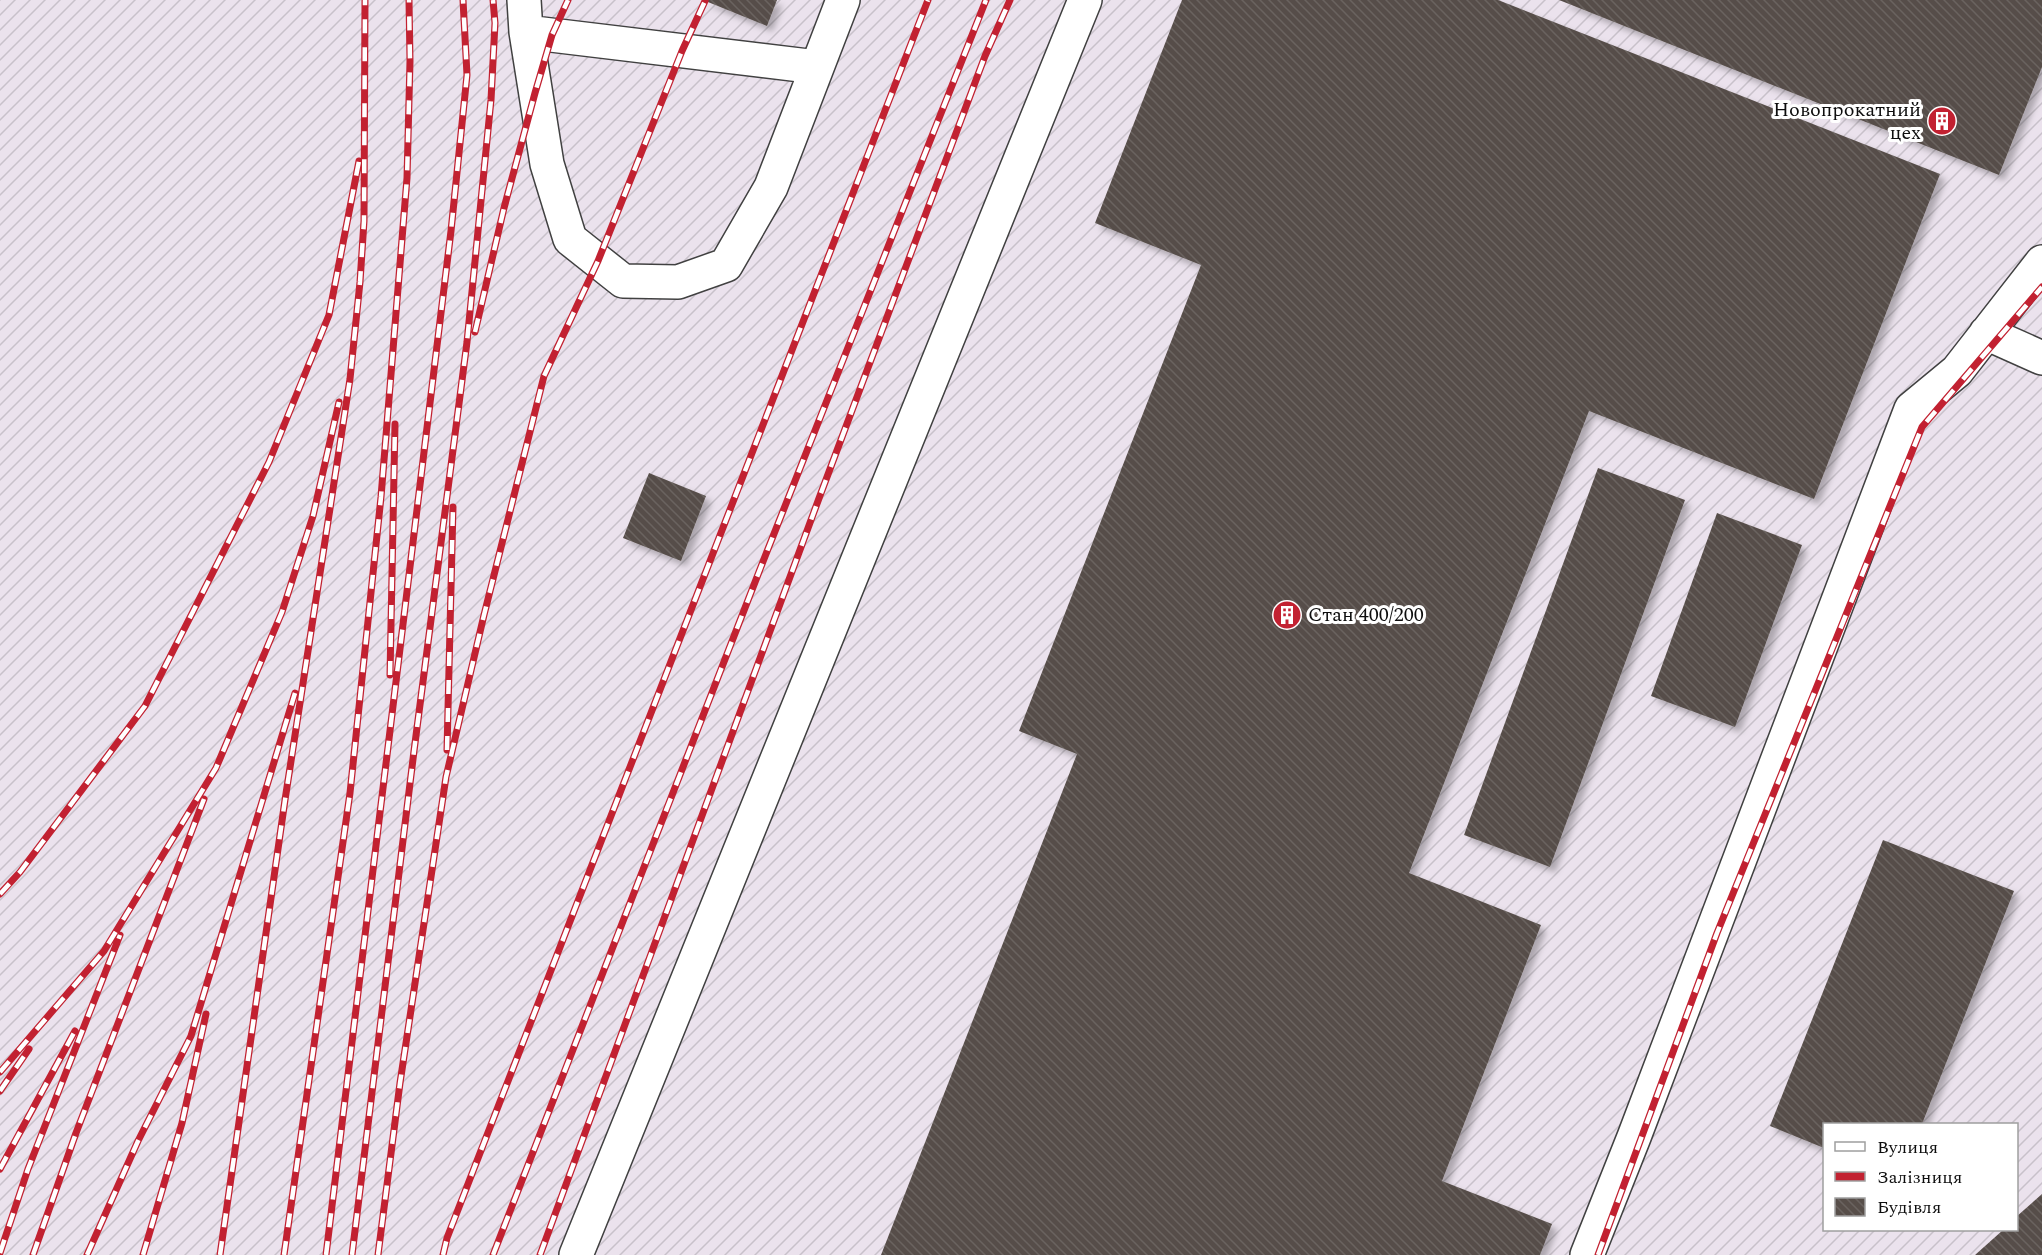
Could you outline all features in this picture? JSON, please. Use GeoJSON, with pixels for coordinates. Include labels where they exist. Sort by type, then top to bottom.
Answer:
{"type":"FeatureCollection","features":[{"type":"Feature","properties":{"kind":"lane"},"geometry":{"type":"LineString","coordinates":[[524,0],[526,32],[546,164],[570,239],[623,281],[678,282],[726,265],[771,187],[843,0]]}},
{"type":"Feature","properties":{"kind":"lane"},"geometry":{"type":"LineString","coordinates":[[576,1255],[1085,0]]}},
{"type":"Feature","properties":{"kind":"lane"},"geometry":{"type":"LineString","coordinates":[[526,32],[817,67]]}},
{"type":"Feature","properties":{"kind":"lane"},"geometry":{"type":"LineString","coordinates":[[1587,1255],[1911,409],[1957,371],[2042,262]]}},
{"type":"Feature","properties":{"kind":"lane"},"geometry":{"type":"LineString","coordinates":[[1986,333],[2042,358]]}},
{"type":"Feature","properties":{"kind":"shaded area"},"geometry":{"type":"Polygon","coordinates":[[[0,0],[2042,0],[2042,1255],[0,1255],[0,0]]]}},
{"type":"Feature","properties":{"kind":"building"},"geometry":{"type":"Polygon","coordinates":[[[703,0],[777,0],[767,26],[703,0]]]}},
{"type":"Feature","properties":{"kind":"building","name":"Стан 400/200"},"geometry":{"type":"Polygon","coordinates":[[[1182,0],[1498,0],[1940,174],[1814,499],[1589,411],[1409,873],[1541,925],[1442,1181],[1552,1224],[1540,1255],[881,1255],[1077,754],[1019,731],[1201,265],[1095,223],[1182,0]]]}},
{"type":"Feature","properties":{"kind":"building","name":"Новопрокатний цех"},"geometry":{"type":"Polygon","coordinates":[[[1559,0],[2042,0],[2042,67],[1999,175],[1559,0]]]}},
{"type":"Feature","properties":{"kind":"building"},"geometry":{"type":"Polygon","coordinates":[[[1598,468],[1685,500],[1550,867],[1464,835],[1598,468]]]}},
{"type":"Feature","properties":{"kind":"building"},"geometry":{"type":"Polygon","coordinates":[[[649,473],[706,496],[681,561],[623,538],[649,473]]]}},
{"type":"Feature","properties":{"kind":"building"},"geometry":{"type":"Polygon","coordinates":[[[1717,513],[1802,545],[1735,727],[1651,696],[1717,513]]]}},
{"type":"Feature","properties":{"kind":"building"},"geometry":{"type":"Polygon","coordinates":[[[1883,840],[2014,891],[1922,1123],[1823,1123],[1823,1148],[1770,1126],[1883,840]]]}},
{"type":"Feature","properties":{"kind":"building"},"geometry":{"type":"Polygon","coordinates":[[[2042,1194],[2042,1255],[1975,1255],[2002,1231],[2018,1231],[2018,1215],[2042,1194]]]}},
{"type":"Feature","properties":{"kind":"railway"},"geometry":{"type":"LineString","coordinates":[[220,1255],[285,800],[350,379],[364,221],[365,0]]}},
{"type":"Feature","properties":{"kind":"railway"},"geometry":{"type":"LineString","coordinates":[[284,1255],[350,793],[381,497],[407,178],[409,0]]}},
{"type":"Feature","properties":{"kind":"railway"},"geometry":{"type":"LineString","coordinates":[[326,1255],[451,231],[467,75],[463,0]]}},
{"type":"Feature","properties":{"kind":"railway"},"geometry":{"type":"LineString","coordinates":[[352,1255],[467,342],[491,100],[495,23],[493,0]]}},
{"type":"Feature","properties":{"kind":"railway"},"geometry":{"type":"LineString","coordinates":[[475,332],[504,208],[535,93],[552,35],[568,0]]}},
{"type":"Feature","properties":{"kind":"railway"},"geometry":{"type":"LineString","coordinates":[[443,1255],[447,1238],[928,0]]}},
{"type":"Feature","properties":{"kind":"railway"},"geometry":{"type":"LineString","coordinates":[[493,1255],[764,559],[986,0]]}},
{"type":"Feature","properties":{"kind":"railway"},"geometry":{"type":"LineString","coordinates":[[540,1255],[818,501],[985,56],[1010,0]]}},
{"type":"Feature","properties":{"kind":"railway"},"geometry":{"type":"LineString","coordinates":[[378,1255],[400,1083],[446,777],[544,376],[598,261],[682,51],[705,1]]}},
{"type":"Feature","properties":{"kind":"railway"},"geometry":{"type":"LineString","coordinates":[[0,894],[20,872],[145,706],[269,462],[329,315],[359,161]]}},
{"type":"Feature","properties":{"kind":"railway"},"geometry":{"type":"LineString","coordinates":[[1598,1255],[1717,933],[1922,427],[2042,287]]}},
{"type":"Feature","properties":{"kind":"railway"},"geometry":{"type":"LineString","coordinates":[[0,1072],[104,951],[216,768],[282,612],[313,516],[339,402]]}},
{"type":"Feature","properties":{"kind":"railway"},"geometry":{"type":"LineString","coordinates":[[390,675],[395,424]]}},
{"type":"Feature","properties":{"kind":"railway"},"geometry":{"type":"LineString","coordinates":[[447,750],[453,507]]}},
{"type":"Feature","properties":{"kind":"railway"},"geometry":{"type":"LineString","coordinates":[[87,1255],[138,1141],[191,1036],[295,693]]}},
{"type":"Feature","properties":{"kind":"railway"},"geometry":{"type":"LineString","coordinates":[[33,1255],[76,1133],[204,799]]}},
{"type":"Feature","properties":{"kind":"railway"},"geometry":{"type":"LineString","coordinates":[[0,1253],[28,1169],[120,935]]}},
{"type":"Feature","properties":{"kind":"railway"},"geometry":{"type":"LineString","coordinates":[[143,1255],[182,1123],[206,1014]]}},
{"type":"Feature","properties":{"kind":"railway"},"geometry":{"type":"LineString","coordinates":[[0,1169],[75,1031]]}},
{"type":"Feature","properties":{"kind":"railway"},"geometry":{"type":"LineString","coordinates":[[0,1091],[29,1049]]}},
{"type":"Feature","properties":{"kind":"place","name":"Новопрокатний цех"},"geometry":{"type":"Point","coordinates":[1942,121]}},
{"type":"Feature","properties":{"kind":"place","name":"Стан 400/200"},"geometry":{"type":"Point","coordinates":[1287,615]}}]}
